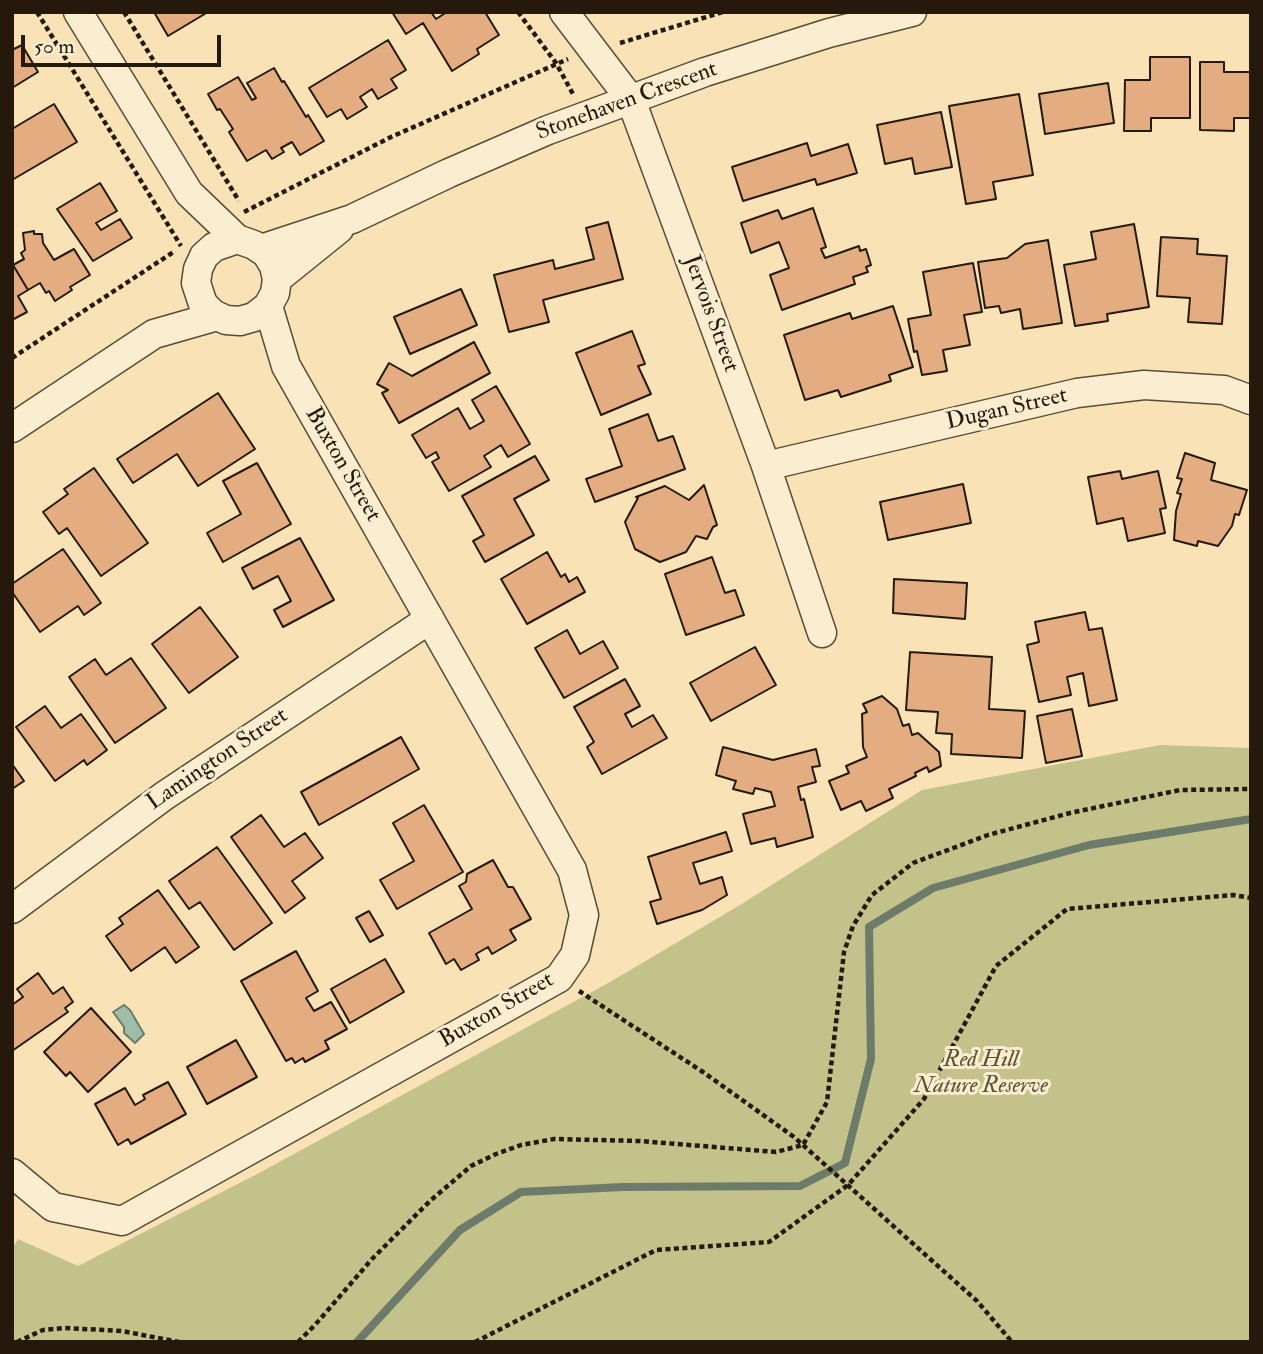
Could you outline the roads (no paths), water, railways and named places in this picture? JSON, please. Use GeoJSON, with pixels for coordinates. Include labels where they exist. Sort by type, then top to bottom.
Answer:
{"type":"FeatureCollection","features":[{"type":"Feature","properties":{"kind":"street"},"geometry":{"type":"LineString","coordinates":[[78,12],[189,193],[222,237],[266,253],[274,266],[277,279],[275,293],[268,306],[254,317],[229,318],[154,334]]}},
{"type":"Feature","properties":{"kind":"street","name":"Jervois Street"},"geometry":{"type":"LineString","coordinates":[[564,12],[631,100],[766,466],[822,633]]}},
{"type":"Feature","properties":{"kind":"street","name":"Stonehaven Crescent"},"geometry":{"type":"LineString","coordinates":[[277,279],[352,219],[449,173],[585,117],[717,68],[829,33],[912,12]]}},
{"type":"Feature","properties":{"kind":"street","name":"Stonehaven Crescent"},"geometry":{"type":"LineString","coordinates":[[222,237],[352,219]]}},
{"type":"Feature","properties":{"kind":"street"},"geometry":{"type":"LineString","coordinates":[[222,237],[198,269],[196,283],[203,304],[229,318]]}},
{"type":"Feature","properties":{"kind":"street"},"geometry":{"type":"LineString","coordinates":[[12,428],[154,334],[196,283]]}},
{"type":"Feature","properties":{"kind":"street","name":"Buxton Street"},"geometry":{"type":"LineString","coordinates":[[12,1173],[53,1207],[122,1221],[559,978],[575,954],[584,915],[572,870],[286,366],[268,306]]}},
{"type":"Feature","properties":{"kind":"street","name":"Buxton Street"},"geometry":{"type":"LineString","coordinates":[[229,318],[286,366]]}},
{"type":"Feature","properties":{"kind":"street","name":"Dugan Street"},"geometry":{"type":"LineString","coordinates":[[766,466],[1077,393],[1144,384],[1224,390],[1251,400]]}},
{"type":"Feature","properties":{"kind":"street","name":"Lamington Street"},"geometry":{"type":"LineString","coordinates":[[12,909],[175,788],[430,620]]}},
{"type":"Feature","properties":{"kind":"waterway"},"geometry":{"type":"LineString","coordinates":[[357,1342],[460,1230],[521,1192],[623,1187],[800,1186],[845,1163],[871,1059],[869,927],[933,888],[1089,845],[1251,819]]}},
{"type":"Feature","properties":{"kind":"park label","name":"Red Hill Nature Reserve"},"geometry":{"type":"Point","coordinates":[981,1074]}}]}
